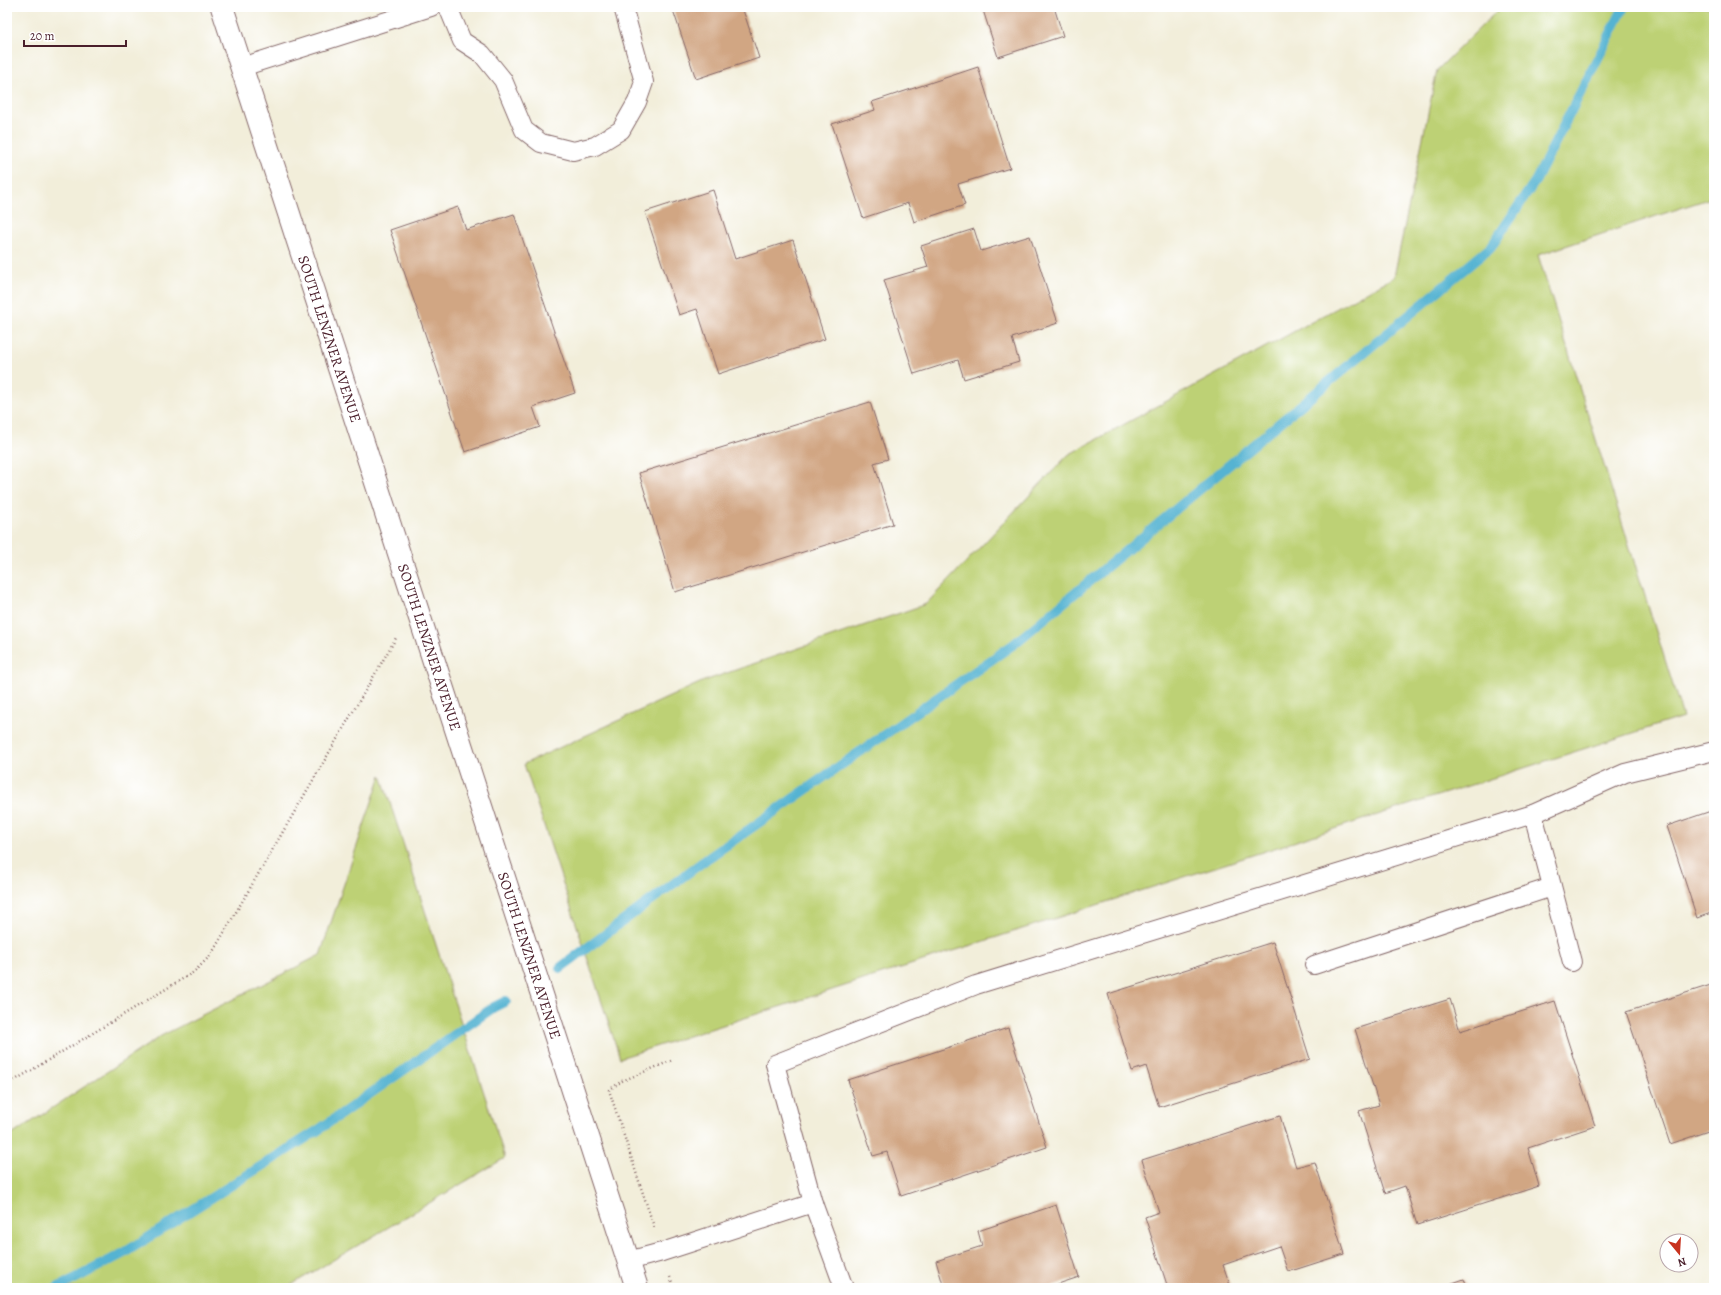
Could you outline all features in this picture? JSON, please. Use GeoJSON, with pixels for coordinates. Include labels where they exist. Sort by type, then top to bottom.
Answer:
{"type":"FeatureCollection","features":[{"type":"Feature","properties":{"kind":"street","name":"SOUTH LENZNER AVENUE"},"geometry":{"type":"LineString","coordinates":[[222,7],[637,1288]]}},
{"type":"Feature","properties":{"kind":"lane"},"geometry":{"type":"LineString","coordinates":[[242,67],[431,7]]}},
{"type":"Feature","properties":{"kind":"lane"},"geometry":{"type":"LineString","coordinates":[[448,7],[462,41],[482,54],[503,80],[524,130],[541,143],[573,151],[595,146],[621,130],[637,102],[644,82],[623,7]]}},
{"type":"Feature","properties":{"kind":"lane"},"geometry":{"type":"LineString","coordinates":[[844,1288],[813,1203],[775,1064],[976,985],[1533,814],[1625,773],[1714,751]]}},
{"type":"Feature","properties":{"kind":"lane"},"geometry":{"type":"LineString","coordinates":[[1533,814],[1572,962]]}},
{"type":"Feature","properties":{"kind":"lane"},"geometry":{"type":"LineString","coordinates":[[1314,965],[1552,887]]}},
{"type":"Feature","properties":{"kind":"lane"},"geometry":{"type":"LineString","coordinates":[[628,1260],[662,1252],[813,1203]]}},
{"type":"Feature","properties":{"kind":"path"},"geometry":{"type":"LineString","coordinates":[[7,1085],[194,972],[211,955],[416,604]]}},
{"type":"Feature","properties":{"kind":"path"},"geometry":{"type":"LineString","coordinates":[[674,1060],[622,1081],[609,1090],[674,1288]]}},
{"type":"Feature","properties":{"kind":"green space"},"geometry":{"type":"Polygon","coordinates":[[[1501,7],[1714,7],[1714,197],[1538,255],[1683,717],[620,1058],[524,764],[704,681],[926,604],[1068,455],[1394,277],[1437,70],[1501,7]]]}},
{"type":"Feature","properties":{"kind":"green space"},"geometry":{"type":"Polygon","coordinates":[[[381,775],[505,1158],[286,1288],[7,1288],[7,1138],[161,1036],[320,955],[381,775]]]}},
{"type":"Feature","properties":{"kind":"building"},"geometry":{"type":"Polygon","coordinates":[[[672,7],[742,7],[759,58],[696,79],[672,7]]]}},
{"type":"Feature","properties":{"kind":"building"},"geometry":{"type":"Polygon","coordinates":[[[982,7],[1054,7],[1063,36],[998,57],[982,7]]]}},
{"type":"Feature","properties":{"kind":"building"},"geometry":{"type":"Polygon","coordinates":[[[978,67],[1010,168],[958,184],[965,205],[914,222],[908,203],[863,218],[832,124],[875,110],[872,102],[978,67]]]}},
{"type":"Feature","properties":{"kind":"building"},"geometry":{"type":"Polygon","coordinates":[[[713,190],[735,259],[793,240],[825,339],[718,374],[697,309],[679,315],[645,212],[713,190]]]}},
{"type":"Feature","properties":{"kind":"building"},"geometry":{"type":"Polygon","coordinates":[[[458,207],[466,230],[514,214],[575,393],[533,407],[540,427],[465,452],[390,230],[458,207]]]}},
{"type":"Feature","properties":{"kind":"building"},"geometry":{"type":"Polygon","coordinates":[[[974,229],[981,251],[1030,236],[1058,323],[1012,338],[1019,362],[964,379],[958,360],[914,374],[884,280],[928,267],[921,246],[974,229]]]}},
{"type":"Feature","properties":{"kind":"building"},"geometry":{"type":"Polygon","coordinates":[[[870,402],[888,459],[874,463],[893,524],[675,592],[639,473],[870,402]]]}},
{"type":"Feature","properties":{"kind":"building"},"geometry":{"type":"Polygon","coordinates":[[[1714,810],[1714,912],[1697,918],[1667,826],[1714,810]]]}},
{"type":"Feature","properties":{"kind":"building"},"geometry":{"type":"Polygon","coordinates":[[[1273,942],[1310,1059],[1159,1107],[1146,1066],[1132,1071],[1108,994],[1273,942]]]}},
{"type":"Feature","properties":{"kind":"building"},"geometry":{"type":"Polygon","coordinates":[[[1714,984],[1714,1129],[1670,1144],[1626,1012],[1714,984]]]}},
{"type":"Feature","properties":{"kind":"building"},"geometry":{"type":"Polygon","coordinates":[[[1450,999],[1460,1031],[1555,1001],[1595,1126],[1528,1148],[1539,1186],[1417,1225],[1405,1186],[1385,1193],[1359,1111],[1379,1105],[1355,1029],[1450,999]]]}},
{"type":"Feature","properties":{"kind":"building"},"geometry":{"type":"Polygon","coordinates":[[[1008,1028],[1047,1147],[901,1196],[887,1152],[873,1156],[848,1080],[1008,1028]]]}},
{"type":"Feature","properties":{"kind":"building"},"geometry":{"type":"Polygon","coordinates":[[[1280,1116],[1296,1167],[1315,1162],[1344,1254],[1288,1272],[1279,1246],[1223,1265],[1231,1288],[1168,1288],[1145,1217],[1159,1212],[1142,1160],[1280,1116]]]}},
{"type":"Feature","properties":{"kind":"building"},"geometry":{"type":"Polygon","coordinates":[[[1056,1205],[1079,1277],[1046,1288],[944,1288],[936,1261],[982,1246],[978,1231],[1056,1205]]]}},
{"type":"Feature","properties":{"kind":"building"},"geometry":{"type":"Polygon","coordinates":[[[1464,1279],[1467,1288],[1438,1288],[1464,1279]]]}},
{"type":"Feature","properties":{"kind":"waterway"},"geometry":{"type":"LineString","coordinates":[[560,968],[704,861],[1014,644],[1491,247],[1536,180],[1624,7]]}},
{"type":"Feature","properties":{"kind":"waterway"},"geometry":{"type":"LineString","coordinates":[[57,1288],[124,1253],[317,1131],[494,1007],[506,1001]]}}]}
